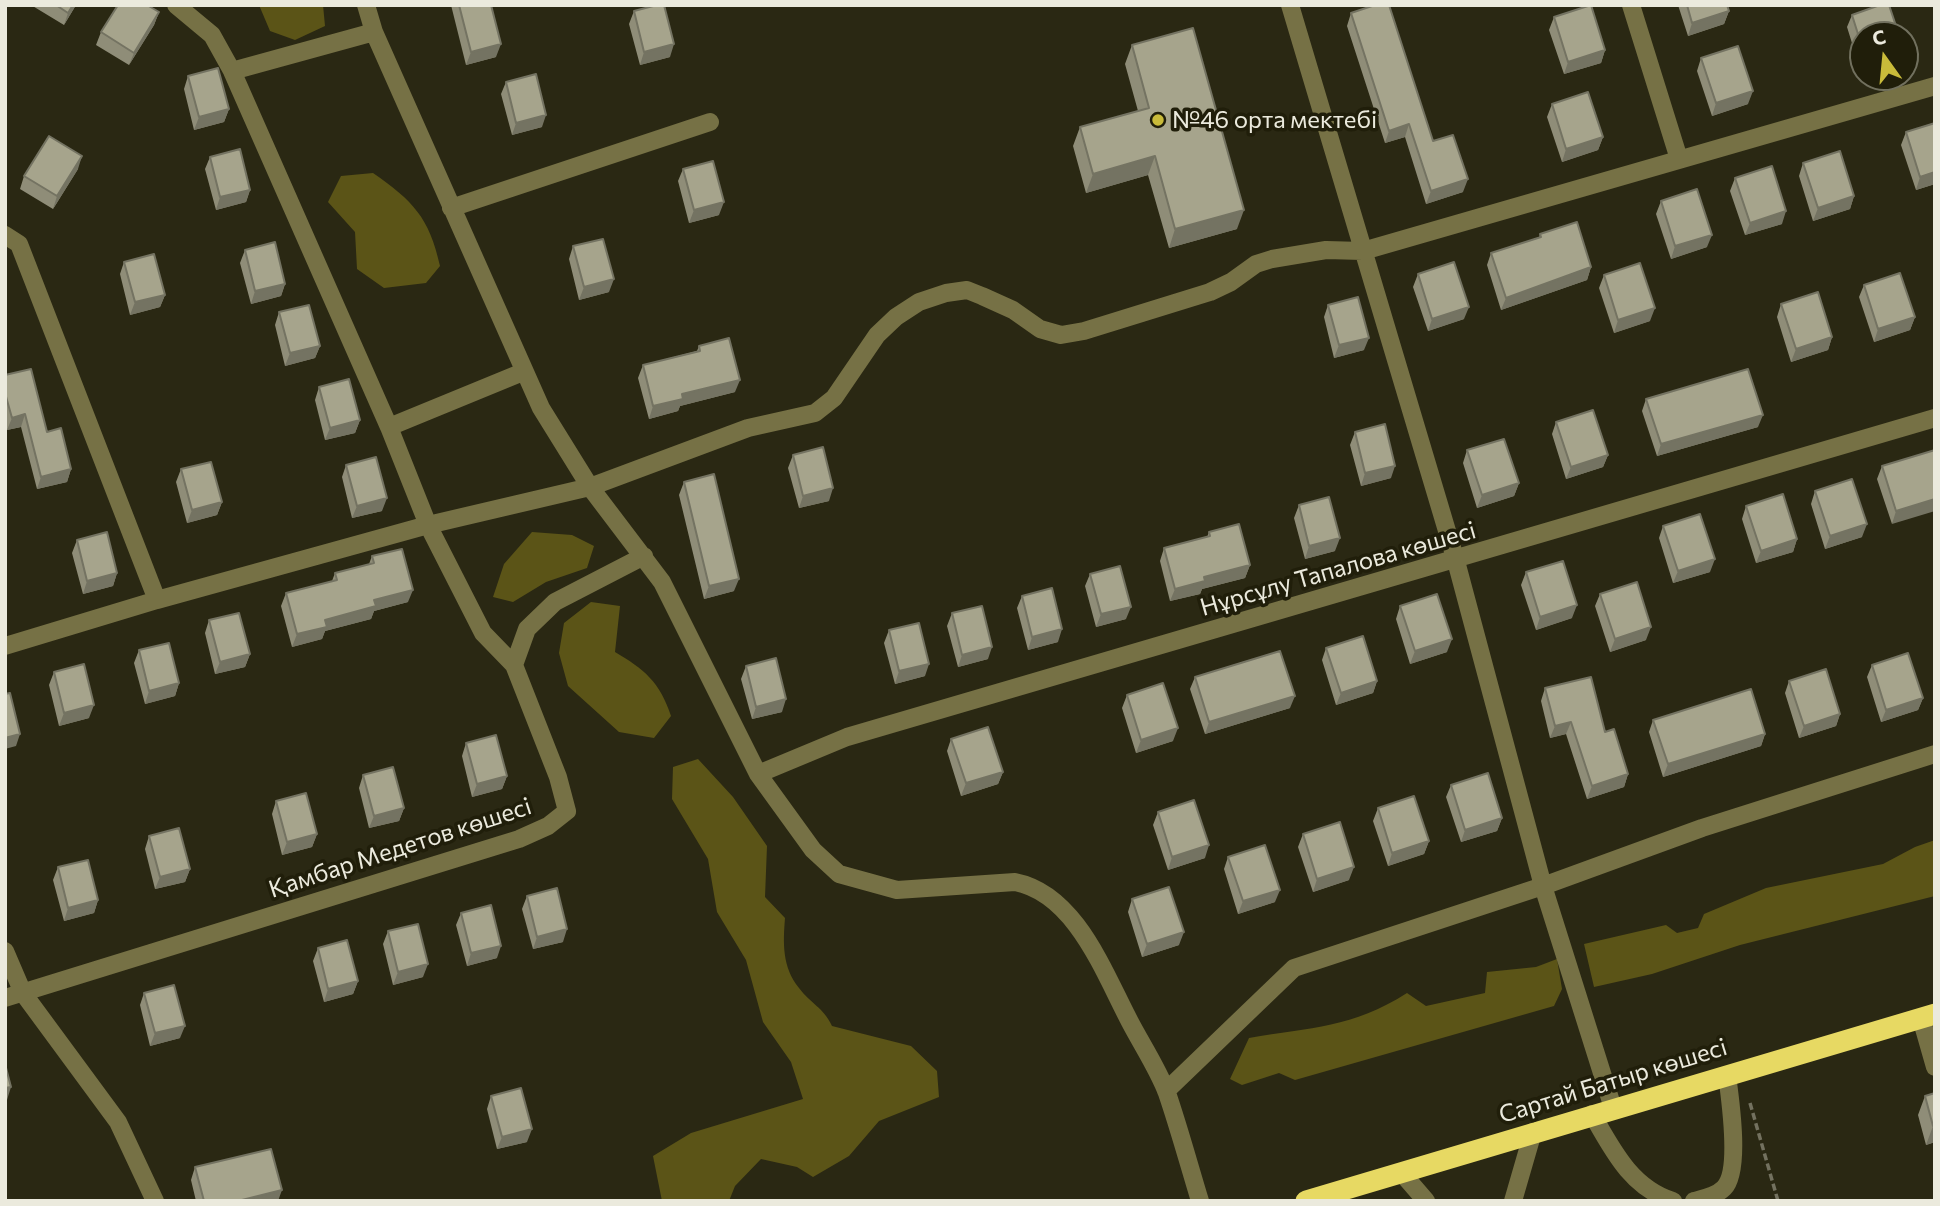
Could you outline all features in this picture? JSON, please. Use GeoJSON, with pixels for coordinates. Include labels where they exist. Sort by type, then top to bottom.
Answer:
{"type":"FeatureCollection","features":[{"type":"Feature","properties":{"kind":"highway","name":"Сартай Батыр көшесі"},"geometry":{"type":"LineString","coordinates":[[1318,1199],[1591,1114],[1928,1016]]}},
{"type":"Feature","properties":{"kind":"street"},"geometry":{"type":"LineString","coordinates":[[176,5],[212,35],[232,71],[389,427],[428,525],[483,633],[514,665],[527,629],[555,602],[644,556]]}},
{"type":"Feature","properties":{"kind":"street"},"geometry":{"type":"LineString","coordinates":[[366,5],[374,32],[541,408],[590,486],[662,582],[758,774],[813,850],[839,874],[897,890],[1015,882],[1040,890],[1071,920],[1092,951],[1166,1091],[1200,1201]]}},
{"type":"Feature","properties":{"kind":"street"},"geometry":{"type":"LineString","coordinates":[[1290,5],[1456,561],[1543,886],[1613,1108]]}},
{"type":"Feature","properties":{"kind":"street"},"geometry":{"type":"LineString","coordinates":[[1630,5],[1679,159]]}},
{"type":"Feature","properties":{"kind":"street"},"geometry":{"type":"LineString","coordinates":[[232,71],[374,32]]}},
{"type":"Feature","properties":{"kind":"street"},"geometry":{"type":"LineString","coordinates":[[5,646],[157,600],[428,525],[590,486],[748,429],[815,413],[834,398],[877,335],[896,317],[919,302],[946,293],[967,290],[1013,310],[1040,329],[1060,335],[1084,331],[1210,292],[1231,282],[1256,264],[1272,259],[1326,250],[1363,251],[1935,86]]}},
{"type":"Feature","properties":{"kind":"street"},"geometry":{"type":"LineString","coordinates":[[451,208],[710,122]]}},
{"type":"Feature","properties":{"kind":"street"},"geometry":{"type":"LineString","coordinates":[[5,235],[19,244],[157,600]]}},
{"type":"Feature","properties":{"kind":"street"},"geometry":{"type":"LineString","coordinates":[[389,427],[523,372]]}},
{"type":"Feature","properties":{"kind":"street","name":"Нұрсұлу Тапалова көшесі"},"geometry":{"type":"LineString","coordinates":[[758,774],[847,737],[1456,561],[1935,418]]}},
{"type":"Feature","properties":{"kind":"street","name":"Қамбар Медетов көшесі"},"geometry":{"type":"LineString","coordinates":[[5,998],[519,839],[548,827],[567,811],[558,777],[514,665]]}},
{"type":"Feature","properties":{"kind":"street"},"geometry":{"type":"LineString","coordinates":[[1166,1091],[1294,968],[1543,886],[1702,828],[1935,754]]}},
{"type":"Feature","properties":{"kind":"street"},"geometry":{"type":"LineString","coordinates":[[5,951],[23,993],[118,1122],[155,1201]]}},
{"type":"Feature","properties":{"kind":"street"},"geometry":{"type":"LineString","coordinates":[[1928,1016],[1935,1067]]}},
{"type":"Feature","properties":{"kind":"street"},"geometry":{"type":"LineString","coordinates":[[1694,1201],[1714,1195],[1726,1186],[1732,1173],[1734,1072]]}},
{"type":"Feature","properties":{"kind":"street"},"geometry":{"type":"LineString","coordinates":[[1591,1114],[1620,1163],[1653,1192],[1673,1201]]}},
{"type":"Feature","properties":{"kind":"street"},"geometry":{"type":"LineString","coordinates":[[1513,1201],[1533,1132]]}},
{"type":"Feature","properties":{"kind":"street"},"geometry":{"type":"LineString","coordinates":[[1401,1172],[1426,1201]]}},
{"type":"Feature","properties":{"kind":"path"},"geometry":{"type":"LineString","coordinates":[[1734,1072],[1778,1201]]}},
{"type":"Feature","properties":{"kind":"shaded area"},"geometry":{"type":"Polygon","coordinates":[[[259,5],[323,5],[325,26],[295,40],[270,31],[259,5]]]}},
{"type":"Feature","properties":{"kind":"shaded area"},"geometry":{"type":"Polygon","coordinates":[[[373,173],[399,192],[425,222],[440,266],[426,283],[384,288],[357,269],[355,232],[328,202],[341,176],[373,173]]]}},
{"type":"Feature","properties":{"kind":"shaded area"},"geometry":{"type":"Polygon","coordinates":[[[532,532],[572,535],[594,546],[587,568],[546,582],[513,602],[493,597],[504,564],[532,532]]]}},
{"type":"Feature","properties":{"kind":"shaded area"},"geometry":{"type":"Polygon","coordinates":[[[591,602],[620,606],[615,652],[650,678],[667,704],[671,716],[654,738],[619,732],[568,686],[559,653],[564,623],[591,602]]]}},
{"type":"Feature","properties":{"kind":"shaded area"},"geometry":{"type":"Polygon","coordinates":[[[698,759],[733,797],[767,846],[765,897],[785,918],[784,946],[793,980],[825,1014],[832,1026],[911,1046],[937,1071],[939,1097],[879,1121],[849,1156],[813,1177],[797,1167],[761,1159],[735,1186],[729,1201],[662,1201],[653,1156],[691,1133],[803,1099],[791,1062],[763,1022],[746,960],[717,912],[708,859],[672,799],[673,767],[698,759]]]}},
{"type":"Feature","properties":{"kind":"shaded area"},"geometry":{"type":"Polygon","coordinates":[[[1935,840],[1935,896],[1740,945],[1652,974],[1594,987],[1584,944],[1666,925],[1677,933],[1698,928],[1704,914],[1766,888],[1883,864],[1935,840]]]}},
{"type":"Feature","properties":{"kind":"shaded area"},"geometry":{"type":"Polygon","coordinates":[[[1557,959],[1562,989],[1554,1006],[1295,1080],[1279,1073],[1242,1085],[1230,1079],[1249,1038],[1349,1020],[1387,1005],[1407,993],[1426,1006],[1485,993],[1487,972],[1536,967],[1557,959]]]}},
{"type":"Feature","properties":{"kind":"building"},"geometry":{"type":"Polygon","coordinates":[[[56,5],[73,5],[68,13],[56,5]]]}},
{"type":"Feature","properties":{"kind":"building"},"geometry":{"type":"Polygon","coordinates":[[[118,5],[147,5],[159,12],[134,53],[101,32],[118,5]]]}},
{"type":"Feature","properties":{"kind":"building"},"geometry":{"type":"Polygon","coordinates":[[[459,5],[491,5],[501,44],[471,52],[459,5]]]}},
{"type":"Feature","properties":{"kind":"building"},"geometry":{"type":"Polygon","coordinates":[[[664,5],[674,44],[644,52],[634,11],[664,5]]]}},
{"type":"Feature","properties":{"kind":"building"},"geometry":{"type":"Polygon","coordinates":[[[1375,5],[1389,5],[1433,141],[1453,135],[1468,179],[1431,191],[1409,124],[1389,131],[1351,13],[1375,5]]]}},
{"type":"Feature","properties":{"kind":"building"},"geometry":{"type":"Polygon","coordinates":[[[1591,5],[1605,50],[1568,62],[1554,17],[1591,5]]]}},
{"type":"Feature","properties":{"kind":"building"},"geometry":{"type":"Polygon","coordinates":[[[1687,5],[1727,5],[1729,11],[1692,23],[1687,5]]]}},
{"type":"Feature","properties":{"kind":"building"},"geometry":{"type":"Polygon","coordinates":[[[1880,5],[1889,5],[1894,21],[1854,21],[1852,15],[1880,5]]]}},
{"type":"Feature","properties":{"kind":"building"},"geometry":{"type":"Polygon","coordinates":[[[1193,28],[1244,210],[1175,229],[1155,156],[1093,174],[1080,127],[1149,108],[1132,45],[1193,28]]]}},
{"type":"Feature","properties":{"kind":"building"},"geometry":{"type":"Polygon","coordinates":[[[1738,46],[1753,91],[1716,103],[1701,58],[1738,46]]]}},
{"type":"Feature","properties":{"kind":"building"},"geometry":{"type":"Polygon","coordinates":[[[218,68],[229,109],[199,117],[188,76],[218,68]]]}},
{"type":"Feature","properties":{"kind":"building"},"geometry":{"type":"Polygon","coordinates":[[[536,74],[546,115],[516,123],[506,82],[536,74]]]}},
{"type":"Feature","properties":{"kind":"building"},"geometry":{"type":"Polygon","coordinates":[[[1588,92],[1603,137],[1566,149],[1552,104],[1588,92]]]}},
{"type":"Feature","properties":{"kind":"building"},"geometry":{"type":"Polygon","coordinates":[[[1935,123],[1935,172],[1920,177],[1906,132],[1935,123]]]}},
{"type":"Feature","properties":{"kind":"building"},"geometry":{"type":"Polygon","coordinates":[[[49,136],[82,156],[57,196],[24,176],[49,136]]]}},
{"type":"Feature","properties":{"kind":"building"},"geometry":{"type":"Polygon","coordinates":[[[240,149],[250,190],[220,197],[210,157],[240,149]]]}},
{"type":"Feature","properties":{"kind":"building"},"geometry":{"type":"Polygon","coordinates":[[[1840,151],[1854,196],[1818,208],[1803,163],[1840,151]]]}},
{"type":"Feature","properties":{"kind":"building"},"geometry":{"type":"Polygon","coordinates":[[[713,161],[724,202],[694,210],[683,169],[713,161]]]}},
{"type":"Feature","properties":{"kind":"building"},"geometry":{"type":"Polygon","coordinates":[[[1772,166],[1786,211],[1750,223],[1735,178],[1772,166]]]}},
{"type":"Feature","properties":{"kind":"building"},"geometry":{"type":"Polygon","coordinates":[[[1697,189],[1712,235],[1675,246],[1661,201],[1697,189]]]}},
{"type":"Feature","properties":{"kind":"building"},"geometry":{"type":"Polygon","coordinates":[[[1577,222],[1591,267],[1506,298],[1491,253],[1577,222]]]}},
{"type":"Feature","properties":{"kind":"building"},"geometry":{"type":"Polygon","coordinates":[[[603,239],[614,279],[584,287],[573,246],[603,239]]]}},
{"type":"Feature","properties":{"kind":"building"},"geometry":{"type":"Polygon","coordinates":[[[275,242],[285,284],[255,291],[245,250],[275,242]]]}},
{"type":"Feature","properties":{"kind":"building"},"geometry":{"type":"Polygon","coordinates":[[[154,254],[165,295],[135,302],[124,262],[154,254]]]}},
{"type":"Feature","properties":{"kind":"building"},"geometry":{"type":"Polygon","coordinates":[[[1454,262],[1469,307],[1432,319],[1418,274],[1454,262]]]}},
{"type":"Feature","properties":{"kind":"building"},"geometry":{"type":"Polygon","coordinates":[[[1640,263],[1655,308],[1618,320],[1604,275],[1640,263]]]}},
{"type":"Feature","properties":{"kind":"building"},"geometry":{"type":"Polygon","coordinates":[[[1900,273],[1915,317],[1878,329],[1864,285],[1900,273]]]}},
{"type":"Feature","properties":{"kind":"building"},"geometry":{"type":"Polygon","coordinates":[[[1818,292],[1832,337],[1796,349],[1781,304],[1818,292]]]}},
{"type":"Feature","properties":{"kind":"building"},"geometry":{"type":"Polygon","coordinates":[[[1358,297],[1369,338],[1339,345],[1328,305],[1358,297]]]}},
{"type":"Feature","properties":{"kind":"building"},"geometry":{"type":"Polygon","coordinates":[[[309,305],[320,346],[290,353],[279,312],[309,305]]]}},
{"type":"Feature","properties":{"kind":"building"},"geometry":{"type":"Polygon","coordinates":[[[729,338],[740,380],[682,394],[683,399],[653,406],[643,365],[700,351],[699,346],[729,338]]]}},
{"type":"Feature","properties":{"kind":"building"},"geometry":{"type":"Polygon","coordinates":[[[31,369],[47,432],[61,428],[71,469],[41,477],[25,414],[12,418],[5,393],[5,375],[31,369]]]}},
{"type":"Feature","properties":{"kind":"building"},"geometry":{"type":"Polygon","coordinates":[[[1748,369],[1763,415],[1661,444],[1646,399],[1748,369]]]}},
{"type":"Feature","properties":{"kind":"building"},"geometry":{"type":"Polygon","coordinates":[[[349,379],[360,420],[330,428],[319,387],[349,379]]]}},
{"type":"Feature","properties":{"kind":"building"},"geometry":{"type":"Polygon","coordinates":[[[1593,410],[1608,455],[1571,467],[1556,422],[1593,410]]]}},
{"type":"Feature","properties":{"kind":"building"},"geometry":{"type":"Polygon","coordinates":[[[1385,424],[1395,466],[1365,473],[1355,432],[1385,424]]]}},
{"type":"Feature","properties":{"kind":"building"},"geometry":{"type":"Polygon","coordinates":[[[1504,439],[1519,483],[1482,495],[1467,450],[1504,439]]]}},
{"type":"Feature","properties":{"kind":"building"},"geometry":{"type":"Polygon","coordinates":[[[823,447],[833,488],[803,496],[793,455],[823,447]]]}},
{"type":"Feature","properties":{"kind":"building"},"geometry":{"type":"Polygon","coordinates":[[[1935,450],[1935,499],[1896,511],[1882,466],[1935,450]]]}},
{"type":"Feature","properties":{"kind":"building"},"geometry":{"type":"Polygon","coordinates":[[[376,457],[387,498],[357,506],[346,465],[376,457]]]}},
{"type":"Feature","properties":{"kind":"building"},"geometry":{"type":"Polygon","coordinates":[[[211,462],[222,502],[192,510],[181,469],[211,462]]]}},
{"type":"Feature","properties":{"kind":"building"},"geometry":{"type":"Polygon","coordinates":[[[714,474],[739,579],[709,586],[684,482],[714,474]]]}},
{"type":"Feature","properties":{"kind":"building"},"geometry":{"type":"Polygon","coordinates":[[[1852,479],[1867,524],[1830,536],[1815,491],[1852,479]]]}},
{"type":"Feature","properties":{"kind":"building"},"geometry":{"type":"Polygon","coordinates":[[[1783,494],[1797,539],[1761,551],[1746,506],[1783,494]]]}},
{"type":"Feature","properties":{"kind":"building"},"geometry":{"type":"Polygon","coordinates":[[[1329,497],[1340,538],[1309,546],[1299,505],[1329,497]]]}},
{"type":"Feature","properties":{"kind":"building"},"geometry":{"type":"Polygon","coordinates":[[[1700,514],[1715,559],[1678,571],[1663,526],[1700,514]]]}},
{"type":"Feature","properties":{"kind":"building"},"geometry":{"type":"Polygon","coordinates":[[[1239,524],[1250,565],[1204,577],[1205,581],[1175,589],[1164,548],[1210,536],[1209,532],[1239,524]]]}},
{"type":"Feature","properties":{"kind":"building"},"geometry":{"type":"Polygon","coordinates":[[[107,532],[117,573],[87,581],[77,540],[107,532]]]}},
{"type":"Feature","properties":{"kind":"building"},"geometry":{"type":"Polygon","coordinates":[[[402,549],[413,590],[374,600],[376,606],[325,620],[327,627],[297,634],[286,593],[337,580],[335,573],[374,563],[372,556],[402,549]]]}},
{"type":"Feature","properties":{"kind":"building"},"geometry":{"type":"Polygon","coordinates":[[[1563,561],[1577,605],[1540,617],[1526,572],[1563,561]]]}},
{"type":"Feature","properties":{"kind":"building"},"geometry":{"type":"Polygon","coordinates":[[[1120,566],[1131,607],[1101,614],[1090,574],[1120,566]]]}},
{"type":"Feature","properties":{"kind":"building"},"geometry":{"type":"Polygon","coordinates":[[[1637,582],[1651,627],[1615,639],[1600,594],[1637,582]]]}},
{"type":"Feature","properties":{"kind":"building"},"geometry":{"type":"Polygon","coordinates":[[[1052,588],[1062,629],[1032,637],[1022,596],[1052,588]]]}},
{"type":"Feature","properties":{"kind":"building"},"geometry":{"type":"Polygon","coordinates":[[[1437,594],[1452,639],[1415,651],[1400,606],[1437,594]]]}},
{"type":"Feature","properties":{"kind":"building"},"geometry":{"type":"Polygon","coordinates":[[[982,606],[992,647],[962,655],[952,613],[982,606]]]}},
{"type":"Feature","properties":{"kind":"building"},"geometry":{"type":"Polygon","coordinates":[[[239,613],[250,654],[220,662],[209,620],[239,613]]]}},
{"type":"Feature","properties":{"kind":"building"},"geometry":{"type":"Polygon","coordinates":[[[919,623],[929,664],[899,671],[889,630],[919,623]]]}},
{"type":"Feature","properties":{"kind":"building"},"geometry":{"type":"Polygon","coordinates":[[[1363,636],[1377,681],[1341,693],[1326,648],[1363,636]]]}},
{"type":"Feature","properties":{"kind":"building"},"geometry":{"type":"Polygon","coordinates":[[[169,643],[179,683],[149,691],[139,650],[169,643]]]}},
{"type":"Feature","properties":{"kind":"building"},"geometry":{"type":"Polygon","coordinates":[[[1280,651],[1295,696],[1209,722],[1195,677],[1280,651]]]}},
{"type":"Feature","properties":{"kind":"building"},"geometry":{"type":"Polygon","coordinates":[[[1908,653],[1923,698],[1886,710],[1872,665],[1908,653]]]}},
{"type":"Feature","properties":{"kind":"building"},"geometry":{"type":"Polygon","coordinates":[[[776,658],[786,699],[756,707],[746,666],[776,658]]]}},
{"type":"Feature","properties":{"kind":"building"},"geometry":{"type":"Polygon","coordinates":[[[84,664],[94,705],[64,713],[54,672],[84,664]]]}},
{"type":"Feature","properties":{"kind":"building"},"geometry":{"type":"Polygon","coordinates":[[[1826,669],[1840,714],[1804,726],[1789,681],[1826,669]]]}},
{"type":"Feature","properties":{"kind":"building"},"geometry":{"type":"Polygon","coordinates":[[[1591,677],[1605,732],[1614,729],[1628,774],[1592,786],[1571,722],[1555,726],[1545,688],[1591,677]]]}},
{"type":"Feature","properties":{"kind":"building"},"geometry":{"type":"Polygon","coordinates":[[[1163,683],[1178,728],[1141,740],[1127,695],[1163,683]]]}},
{"type":"Feature","properties":{"kind":"building"},"geometry":{"type":"Polygon","coordinates":[[[1751,689],[1765,734],[1668,764],[1653,720],[1751,689]]]}},
{"type":"Feature","properties":{"kind":"building"},"geometry":{"type":"Polygon","coordinates":[[[10,693],[20,734],[5,738],[5,694],[10,693]]]}},
{"type":"Feature","properties":{"kind":"building"},"geometry":{"type":"Polygon","coordinates":[[[988,727],[1003,772],[966,783],[951,739],[988,727]]]}},
{"type":"Feature","properties":{"kind":"building"},"geometry":{"type":"Polygon","coordinates":[[[496,735],[507,776],[477,784],[466,743],[496,735]]]}},
{"type":"Feature","properties":{"kind":"building"},"geometry":{"type":"Polygon","coordinates":[[[393,767],[404,808],[374,816],[363,775],[393,767]]]}},
{"type":"Feature","properties":{"kind":"building"},"geometry":{"type":"Polygon","coordinates":[[[1488,773],[1502,818],[1465,830],[1451,785],[1488,773]]]}},
{"type":"Feature","properties":{"kind":"building"},"geometry":{"type":"Polygon","coordinates":[[[306,793],[317,834],[287,842],[276,801],[306,793]]]}},
{"type":"Feature","properties":{"kind":"building"},"geometry":{"type":"Polygon","coordinates":[[[1414,796],[1429,841],[1392,853],[1378,808],[1414,796]]]}},
{"type":"Feature","properties":{"kind":"building"},"geometry":{"type":"Polygon","coordinates":[[[1194,800],[1209,845],[1172,857],[1158,812],[1194,800]]]}},
{"type":"Feature","properties":{"kind":"building"},"geometry":{"type":"Polygon","coordinates":[[[1340,822],[1354,867],[1317,879],[1303,834],[1340,822]]]}},
{"type":"Feature","properties":{"kind":"building"},"geometry":{"type":"Polygon","coordinates":[[[179,828],[190,869],[160,877],[149,836],[179,828]]]}},
{"type":"Feature","properties":{"kind":"building"},"geometry":{"type":"Polygon","coordinates":[[[1265,845],[1280,890],[1243,901],[1228,857],[1265,845]]]}},
{"type":"Feature","properties":{"kind":"building"},"geometry":{"type":"Polygon","coordinates":[[[88,860],[98,900],[68,908],[58,867],[88,860]]]}},
{"type":"Feature","properties":{"kind":"building"},"geometry":{"type":"Polygon","coordinates":[[[1169,887],[1184,932],[1147,944],[1132,899],[1169,887]]]}},
{"type":"Feature","properties":{"kind":"building"},"geometry":{"type":"Polygon","coordinates":[[[557,888],[567,929],[537,937],[527,896],[557,888]]]}},
{"type":"Feature","properties":{"kind":"building"},"geometry":{"type":"Polygon","coordinates":[[[491,905],[501,946],[471,953],[461,913],[491,905]]]}},
{"type":"Feature","properties":{"kind":"building"},"geometry":{"type":"Polygon","coordinates":[[[418,924],[428,964],[398,972],[388,931],[418,924]]]}},
{"type":"Feature","properties":{"kind":"building"},"geometry":{"type":"Polygon","coordinates":[[[347,940],[358,981],[328,989],[318,948],[347,940]]]}},
{"type":"Feature","properties":{"kind":"building"},"geometry":{"type":"Polygon","coordinates":[[[174,985],[185,1026],[155,1033],[144,993],[174,985]]]}},
{"type":"Feature","properties":{"kind":"building"},"geometry":{"type":"Polygon","coordinates":[[[5,1064],[11,1087],[5,1088],[5,1064]]]}},
{"type":"Feature","properties":{"kind":"building"},"geometry":{"type":"Polygon","coordinates":[[[521,1088],[532,1129],[502,1137],[491,1096],[521,1088]]]}},
{"type":"Feature","properties":{"kind":"building"},"geometry":{"type":"Polygon","coordinates":[[[1935,1093],[1935,1126],[1933,1126],[1925,1096],[1935,1093]]]}},
{"type":"Feature","properties":{"kind":"building"},"geometry":{"type":"Polygon","coordinates":[[[271,1149],[282,1190],[238,1201],[204,1201],[195,1167],[271,1149]]]}},
{"type":"Feature","properties":{"kind":"place","name":"№46 орта мектебі"},"geometry":{"type":"Point","coordinates":[1158,120]}}]}
